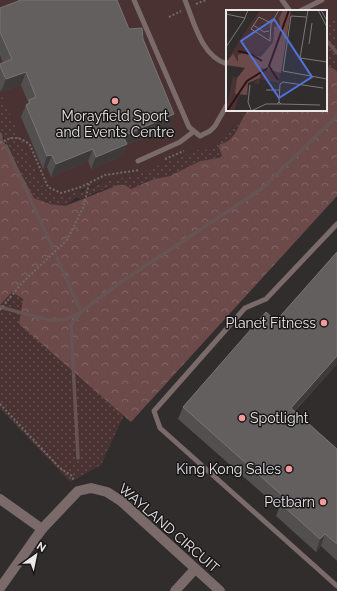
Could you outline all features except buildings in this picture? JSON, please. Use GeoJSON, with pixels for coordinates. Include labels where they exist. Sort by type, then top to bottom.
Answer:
{"type":"FeatureCollection","features":[{"type":"Feature","properties":{"kind":"street","name":"WAYLAND CIRCUIT"},"geometry":{"type":"LineString","coordinates":[[78,491],[91,488],[107,492],[116,498],[220,591]]}},
{"type":"Feature","properties":{"kind":"street"},"geometry":{"type":"LineString","coordinates":[[0,588],[42,529],[78,491]]}},
{"type":"Feature","properties":{"kind":"street"},"geometry":{"type":"LineString","coordinates":[[0,499],[42,529]]}},
{"type":"Feature","properties":{"kind":"street"},"geometry":{"type":"LineString","coordinates":[[175,591],[195,569]]}},
{"type":"Feature","properties":{"kind":"lane"},"geometry":{"type":"LineString","coordinates":[[134,0],[189,128],[200,136],[210,131],[226,107]]}},
{"type":"Feature","properties":{"kind":"lane"},"geometry":{"type":"LineString","coordinates":[[185,0],[205,47],[211,55],[226,64]]}},
{"type":"Feature","properties":{"kind":"lane"},"geometry":{"type":"LineString","coordinates":[[282,0],[289,10]]}},
{"type":"Feature","properties":{"kind":"lane"},"geometry":{"type":"LineString","coordinates":[[302,10],[322,0]]}},
{"type":"Feature","properties":{"kind":"lane"},"geometry":{"type":"LineString","coordinates":[[138,161],[180,142],[193,132]]}},
{"type":"Feature","properties":{"kind":"lane"},"geometry":{"type":"LineString","coordinates":[[337,224],[266,299],[245,308],[154,411],[160,428],[337,586]]}},
{"type":"Feature","properties":{"kind":"path"},"geometry":{"type":"LineString","coordinates":[[0,143],[11,138],[18,137],[24,140],[30,145],[48,187],[61,193],[70,191],[105,175],[129,172],[144,168]]}},
{"type":"Feature","properties":{"kind":"path"},"geometry":{"type":"LineString","coordinates":[[164,160],[184,151]]}},
{"type":"Feature","properties":{"kind":"path"},"geometry":{"type":"LineString","coordinates":[[0,310],[21,284],[67,240],[84,206],[90,182]]}},
{"type":"Feature","properties":{"kind":"path"},"geometry":{"type":"LineString","coordinates":[[0,404],[60,468],[72,476],[78,491]]}},
{"type":"Feature","properties":{"kind":"shaded area","name":"Morayfield Sport and Events Centre"},"geometry":{"type":"Polygon","coordinates":[[[0,0],[337,0],[337,18],[327,23],[327,10],[226,10],[226,111],[244,111],[226,137],[208,149],[196,150],[131,176],[110,179],[67,196],[57,196],[48,192],[42,185],[0,92],[0,0]]]}},
{"type":"Feature","properties":{"kind":"shaded area"},"geometry":{"type":"Polygon","coordinates":[[[337,18],[337,71],[327,66],[327,23],[337,18]]]}},
{"type":"Feature","properties":{"kind":"shaded area"},"geometry":{"type":"Polygon","coordinates":[[[0,92],[81,192],[110,179],[131,176],[196,150],[208,149],[226,137],[244,111],[247,111],[230,140],[219,148],[222,156],[219,158],[200,161],[170,176],[154,179],[131,189],[119,186],[99,191],[81,199],[77,197],[65,206],[50,204],[34,198],[19,171],[0,130],[0,92]]]}},
{"type":"Feature","properties":{"kind":"shaded area"},"geometry":{"type":"Polygon","coordinates":[[[12,292],[23,300],[20,324],[124,415],[101,465],[70,482],[0,408],[0,305],[12,292]]]}},
{"type":"Feature","properties":{"kind":"green space"},"geometry":{"type":"Polygon","coordinates":[[[327,66],[337,71],[337,196],[131,422],[19,324],[23,299],[12,292],[0,305],[0,134],[34,198],[50,204],[65,206],[118,185],[125,185],[131,189],[154,179],[170,176],[200,161],[219,158],[222,156],[219,148],[220,144],[230,139],[234,135],[247,111],[327,111],[327,66]]]}},
{"type":"Feature","properties":{"kind":"waterway"},"geometry":{"type":"LineString","coordinates":[[327,41],[337,53]]}},
{"type":"Feature","properties":{"kind":"waterway"},"geometry":{"type":"LineString","coordinates":[[78,458],[71,325],[81,312],[118,284],[260,190],[337,116]]}},
{"type":"Feature","properties":{"kind":"waterway"},"geometry":{"type":"LineString","coordinates":[[6,146],[52,246]]}},
{"type":"Feature","properties":{"kind":"waterway"},"geometry":{"type":"LineString","coordinates":[[0,307],[48,320],[64,320],[81,312],[57,258]]}},
{"type":"Feature","properties":{"kind":"place","name":"Morayfield Sport and Events Centre"},"geometry":{"type":"Point","coordinates":[115,101]}},
{"type":"Feature","properties":{"kind":"place","name":"Planet Fitness"},"geometry":{"type":"Point","coordinates":[324,323]}},
{"type":"Feature","properties":{"kind":"place","name":"Spotlight"},"geometry":{"type":"Point","coordinates":[242,418]}},
{"type":"Feature","properties":{"kind":"place","name":"King Kong Sales"},"geometry":{"type":"Point","coordinates":[289,469]}},
{"type":"Feature","properties":{"kind":"place","name":"Petbarn"},"geometry":{"type":"Point","coordinates":[323,502]}}]}
